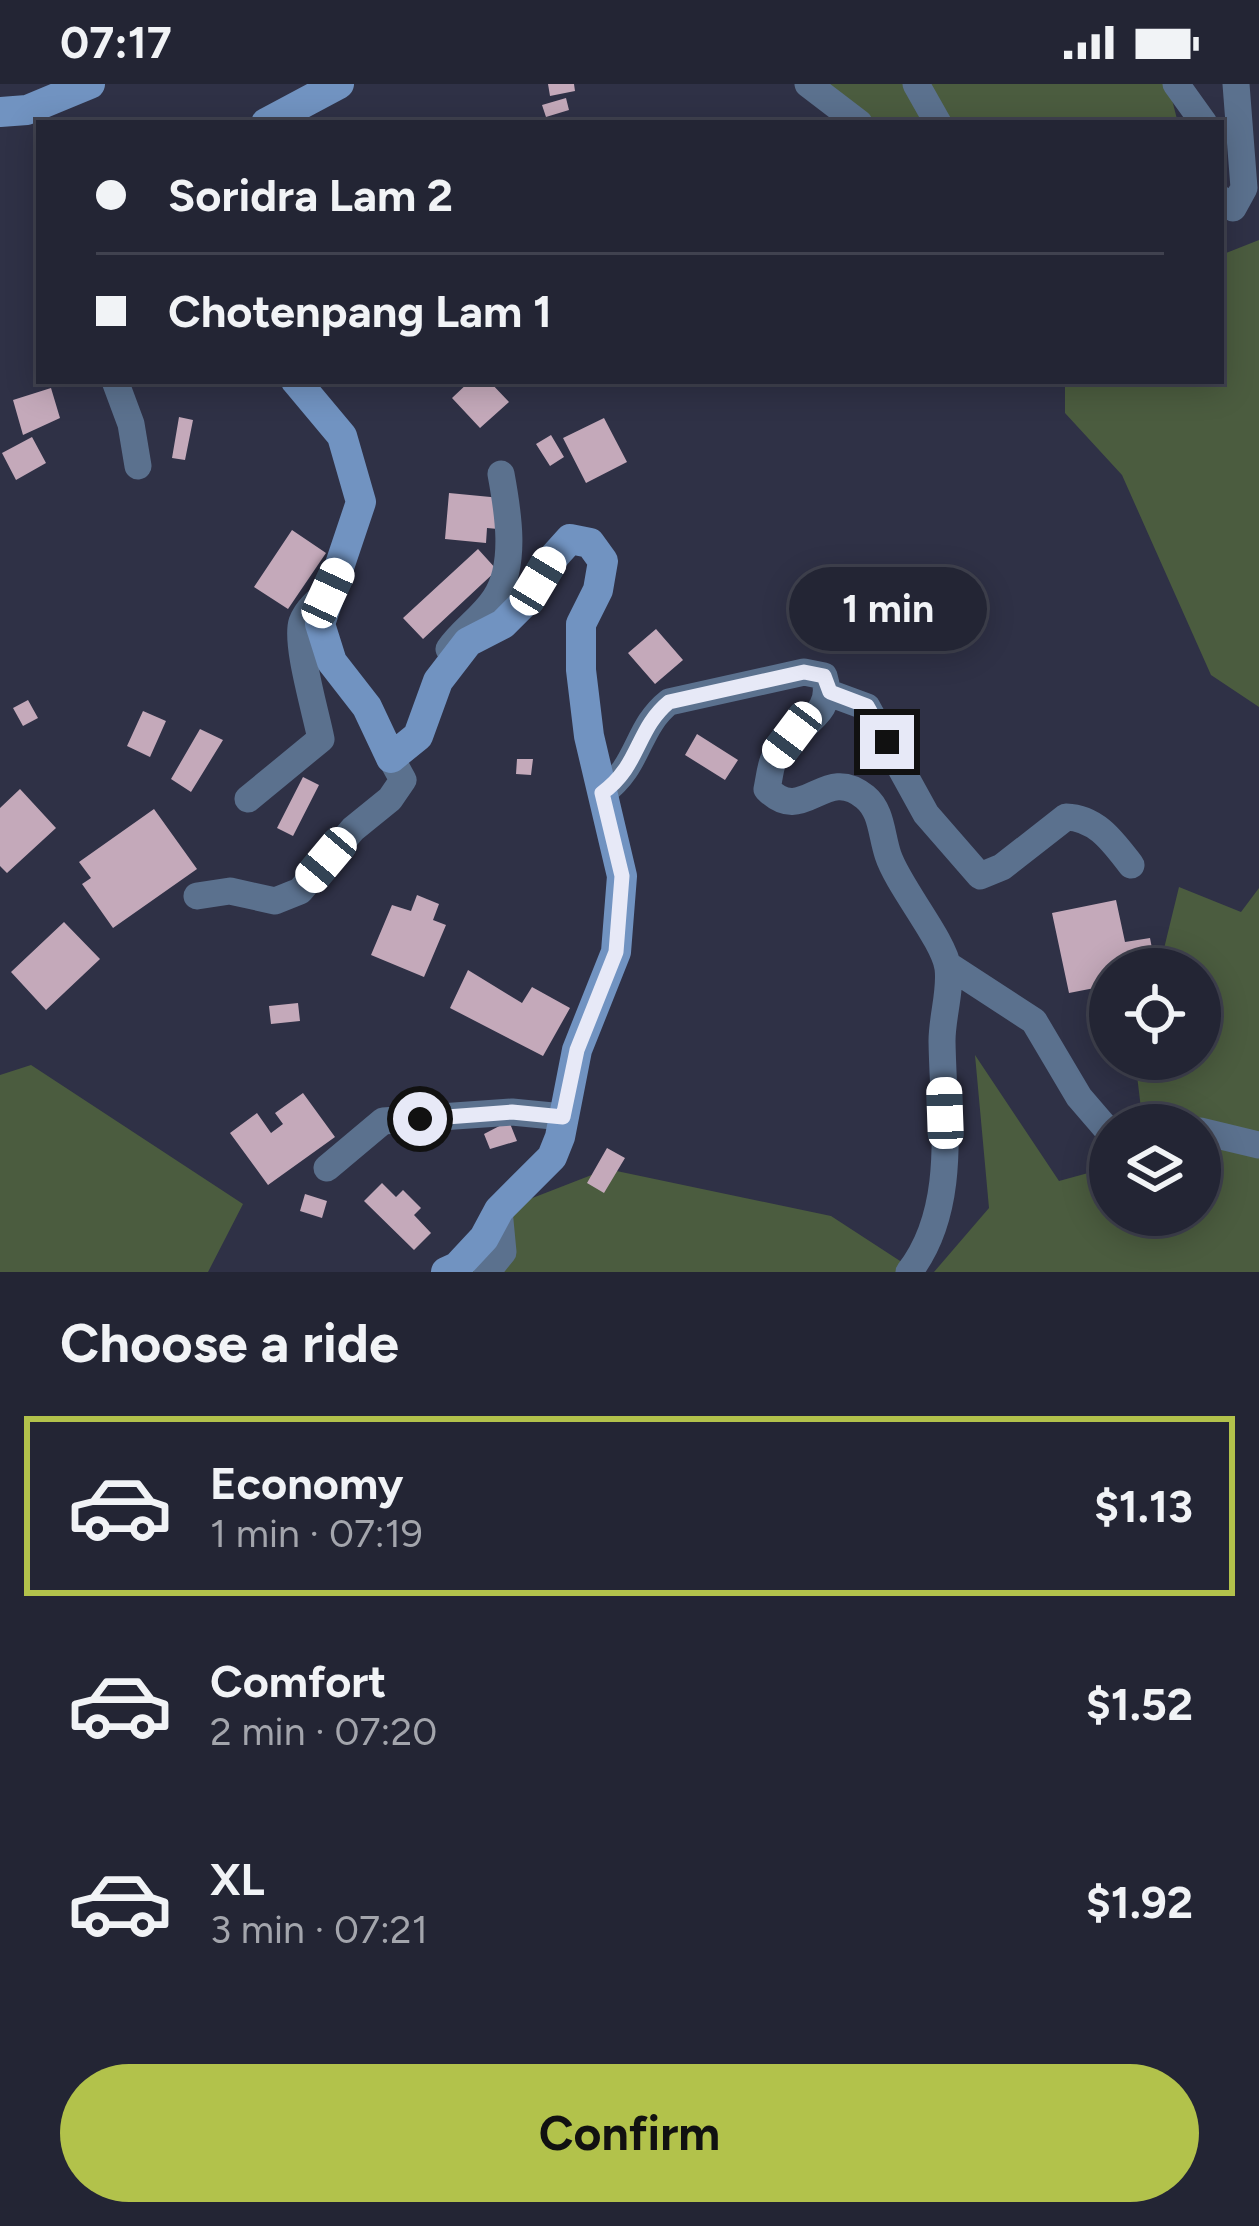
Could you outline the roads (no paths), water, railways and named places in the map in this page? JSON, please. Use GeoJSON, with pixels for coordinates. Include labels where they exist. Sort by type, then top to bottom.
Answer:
{"type":"FeatureCollection","features":[{"type":"Feature","properties":{"kind":"street"},"geometry":{"type":"LineString","coordinates":[[0,112],[27,110],[90,84]]}},
{"type":"Feature","properties":{"kind":"street"},"geometry":{"type":"LineString","coordinates":[[272,120],[339,84]]}},
{"type":"Feature","properties":{"kind":"street"},"geometry":{"type":"LineString","coordinates":[[808,84],[855,120]]}},
{"type":"Feature","properties":{"kind":"street"},"geometry":{"type":"LineString","coordinates":[[916,84],[936,120]]}},
{"type":"Feature","properties":{"kind":"street"},"geometry":{"type":"LineString","coordinates":[[1176,84],[1202,120]]}},
{"type":"Feature","properties":{"kind":"street"},"geometry":{"type":"LineString","coordinates":[[1224,201],[1233,208],[1244,188],[1236,84]]}},
{"type":"Feature","properties":{"kind":"street"},"geometry":{"type":"LineString","coordinates":[[117,384],[131,424],[138,466]]}},
{"type":"Feature","properties":{"kind":"street"},"geometry":{"type":"LineString","coordinates":[[197,896],[230,891],[275,901],[300,891],[352,829],[390,799],[403,780],[367,706],[332,662],[320,624],[361,502],[342,436],[299,384]]}},
{"type":"Feature","properties":{"kind":"street"},"geometry":{"type":"LineString","coordinates":[[391,758],[418,736],[442,660],[505,579],[501,475]]}},
{"type":"Feature","properties":{"kind":"street"},"geometry":{"type":"LineString","coordinates":[[438,681],[468,642],[503,624],[525,602],[570,539],[590,543],[603,561],[598,590],[581,624],[581,670],[622,876],[616,952],[577,1050],[552,1157],[499,1210],[484,1238],[457,1267],[446,1272]]}},
{"type":"Feature","properties":{"kind":"street"},"geometry":{"type":"LineString","coordinates":[[248,799],[320,739],[300,644],[302,623],[313,604],[328,593]]}},
{"type":"Feature","properties":{"kind":"street"},"geometry":{"type":"LineString","coordinates":[[602,793],[623,778],[655,713],[669,702],[804,672],[824,676],[830,692],[824,707],[792,735],[773,760],[766,789],[788,804],[835,786],[852,788],[869,800],[879,816],[888,857],[948,965],[1034,1021],[1089,1109]]}},
{"type":"Feature","properties":{"kind":"street"},"geometry":{"type":"LineString","coordinates":[[830,692],[867,706],[926,814],[980,876],[1002,868],[1066,817],[1084,818],[1131,865]]}},
{"type":"Feature","properties":{"kind":"street"},"geometry":{"type":"LineString","coordinates":[[909,1272],[921,1257],[946,1152],[942,1036],[948,965]]}},
{"type":"Feature","properties":{"kind":"street"},"geometry":{"type":"LineString","coordinates":[[328,1168],[383,1121],[512,1112],[563,1117]]}},
{"type":"Feature","properties":{"kind":"street"},"geometry":{"type":"LineString","coordinates":[[1221,1136],[1259,1145]]}},
{"type":"Feature","properties":{"kind":"street"},"geometry":{"type":"LineString","coordinates":[[487,1272],[503,1252],[499,1210]]}}]}
